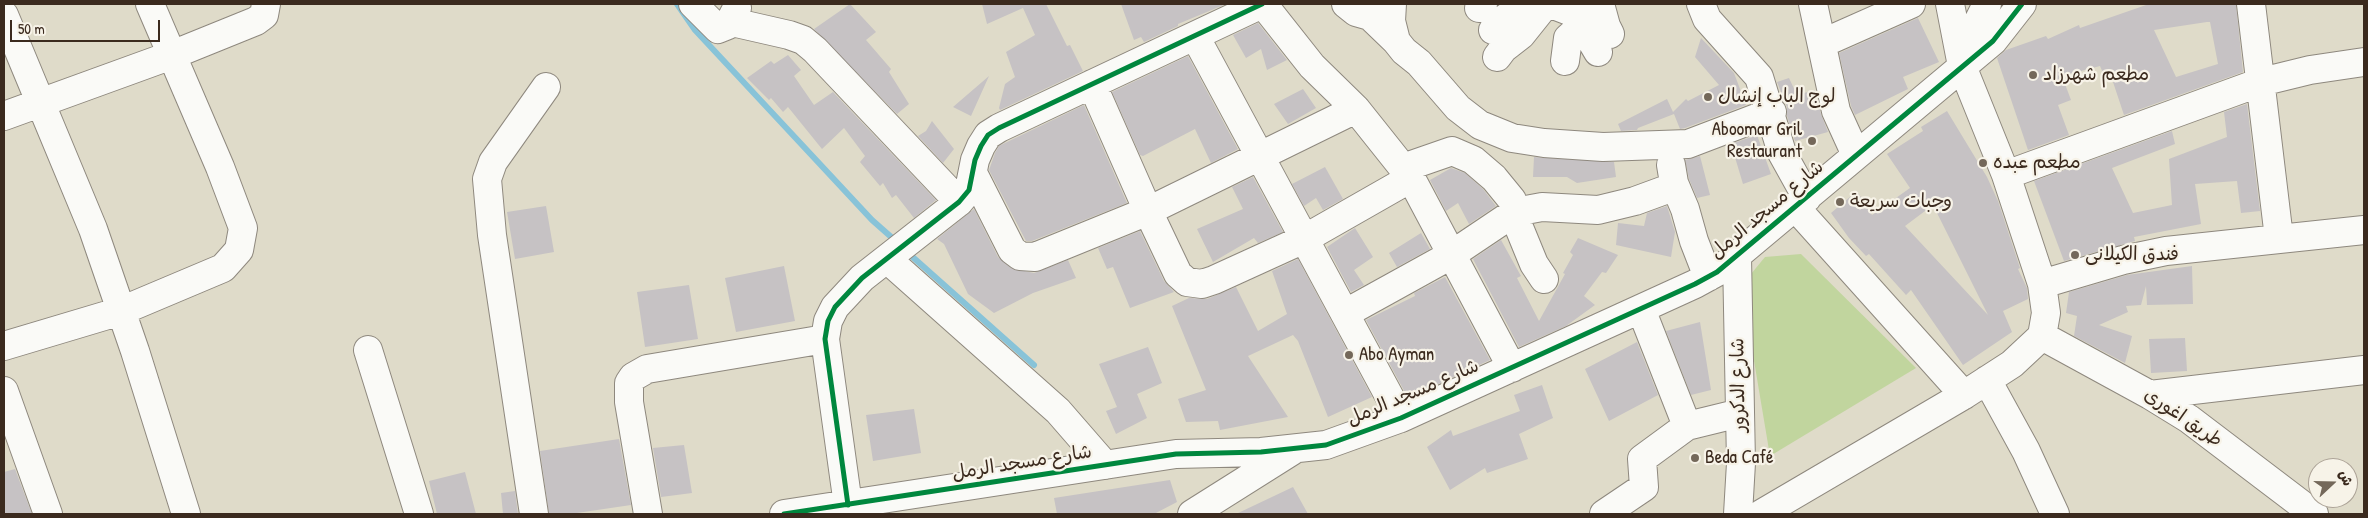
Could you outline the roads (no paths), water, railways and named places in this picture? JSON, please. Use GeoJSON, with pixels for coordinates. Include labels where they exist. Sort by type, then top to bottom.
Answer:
{"type":"FeatureCollection","features":[{"type":"Feature","properties":{"kind":"street"},"geometry":{"type":"LineString","coordinates":[[4,346],[121,311],[223,268],[239,250],[243,238],[243,228],[220,167],[150,4]]}},
{"type":"Feature","properties":{"kind":"street"},"geometry":{"type":"LineString","coordinates":[[4,116],[256,21],[264,15],[266,4]]}},
{"type":"Feature","properties":{"kind":"street"},"geometry":{"type":"LineString","coordinates":[[693,4],[714,27],[722,29],[735,13],[803,40],[815,50],[959,202]]}},
{"type":"Feature","properties":{"kind":"street"},"geometry":{"type":"LineString","coordinates":[[848,505],[825,339],[828,321],[834,307],[862,278],[959,202],[969,190],[975,160],[988,136],[999,128],[1263,4],[1312,66],[1356,109],[1407,173],[1512,368]]}},
{"type":"Feature","properties":{"kind":"street"},"geometry":{"type":"LineString","coordinates":[[1346,4],[1356,12],[1370,16],[1396,41],[1458,108],[1480,125],[1512,138],[1544,143],[1602,146],[1682,144],[1722,132],[1772,112]]}},
{"type":"Feature","properties":{"kind":"street"},"geometry":{"type":"LineString","coordinates":[[1392,4],[1391,21],[1396,41]]}},
{"type":"Feature","properties":{"kind":"street"},"geometry":{"type":"LineString","coordinates":[[1555,8],[1604,43],[1606,26],[1600,4]]}},
{"type":"Feature","properties":{"kind":"street"},"geometry":{"type":"LineString","coordinates":[[1701,4],[1707,20],[1760,77],[1772,112],[1782,153],[1801,203],[1964,395]]}},
{"type":"Feature","properties":{"kind":"street"},"geometry":{"type":"LineString","coordinates":[[1813,4],[1836,112],[1856,156]]}},
{"type":"Feature","properties":{"kind":"street"},"geometry":{"type":"LineString","coordinates":[[1823,44],[1911,4]]}},
{"type":"Feature","properties":{"kind":"street"},"geometry":{"type":"LineString","coordinates":[[1761,514],[1964,395],[2012,364],[2042,336],[2046,313],[2042,284],[2006,176],[1962,66],[1950,4]]}},
{"type":"Feature","properties":{"kind":"street"},"geometry":{"type":"LineString","coordinates":[[1962,66],[1968,42],[1987,4]]}},
{"type":"Feature","properties":{"kind":"street","name":"شارع مسجد الرمل"},"geometry":{"type":"LineString","coordinates":[[784,514],[1176,454],[1295,450],[1326,445],[1402,418],[1708,277],[1737,256],[1801,203],[1998,36],[2022,4]]}},
{"type":"Feature","properties":{"kind":"street"},"geometry":{"type":"LineString","coordinates":[[2251,4],[2279,238]]}},
{"type":"Feature","properties":{"kind":"street"},"geometry":{"type":"LineString","coordinates":[[1485,14],[1497,24],[1555,8]]}},
{"type":"Feature","properties":{"kind":"street"},"geometry":{"type":"LineString","coordinates":[[1497,57],[1502,49],[1555,8]]}},
{"type":"Feature","properties":{"kind":"street"},"geometry":{"type":"LineString","coordinates":[[1555,8],[1568,38],[1565,61]]}},
{"type":"Feature","properties":{"kind":"street"},"geometry":{"type":"LineString","coordinates":[[4,15],[42,103],[92,229],[121,311],[186,514]]}},
{"type":"Feature","properties":{"kind":"street"},"geometry":{"type":"LineString","coordinates":[[1196,36],[1402,418]]}},
{"type":"Feature","properties":{"kind":"street"},"geometry":{"type":"LineString","coordinates":[[2006,176],[2260,82],[2310,70],[2364,62]]}},
{"type":"Feature","properties":{"kind":"street"},"geometry":{"type":"LineString","coordinates":[[1092,84],[1178,274],[1187,282],[1194,284],[1214,280],[1304,238],[1407,173],[1452,150],[1473,160],[1494,178],[1512,200],[1534,264],[1544,280]]}},
{"type":"Feature","properties":{"kind":"street"},"geometry":{"type":"LineString","coordinates":[[534,514],[492,235],[487,179],[493,162],[546,87]]}},
{"type":"Feature","properties":{"kind":"street"},"geometry":{"type":"LineString","coordinates":[[973,173],[1012,250],[1020,256],[1035,257],[1148,211],[1356,109]]}},
{"type":"Feature","properties":{"kind":"street"},"geometry":{"type":"LineString","coordinates":[[1473,160],[1490,129]]}},
{"type":"Feature","properties":{"kind":"street"},"geometry":{"type":"LineString","coordinates":[[1682,144],[1670,160],[1674,183],[1685,209],[1694,241],[1708,277]]}},
{"type":"Feature","properties":{"kind":"street"},"geometry":{"type":"LineString","coordinates":[[1346,313],[1450,255],[1515,212],[1542,207],[1598,210],[1636,201],[1665,190],[1674,183]]}},
{"type":"Feature","properties":{"kind":"street"},"geometry":{"type":"LineString","coordinates":[[2042,284],[2123,260],[2166,251],[2364,230]]}},
{"type":"Feature","properties":{"kind":"street","name":"شارع الدكرور"},"geometry":{"type":"LineString","coordinates":[[1737,256],[1741,463],[1738,514]]}},
{"type":"Feature","properties":{"kind":"street"},"geometry":{"type":"LineString","coordinates":[[887,258],[1058,411],[1105,465]]}},
{"type":"Feature","properties":{"kind":"street"},"geometry":{"type":"LineString","coordinates":[[1641,308],[1687,426]]}},
{"type":"Feature","properties":{"kind":"street","name":"طريق اغورى"},"geometry":{"type":"LineString","coordinates":[[2042,336],[2150,395],[2188,419],[2314,514]]}},
{"type":"Feature","properties":{"kind":"street"},"geometry":{"type":"LineString","coordinates":[[648,514],[629,402],[629,383],[633,377],[647,369],[825,339]]}},
{"type":"Feature","properties":{"kind":"street"},"geometry":{"type":"LineString","coordinates":[[368,350],[419,514]]}},
{"type":"Feature","properties":{"kind":"street"},"geometry":{"type":"LineString","coordinates":[[2150,395],[2364,370]]}},
{"type":"Feature","properties":{"kind":"street"},"geometry":{"type":"LineString","coordinates":[[1987,380],[2026,451],[2055,514]]}},
{"type":"Feature","properties":{"kind":"street"},"geometry":{"type":"LineString","coordinates":[[4,391],[48,514]]}},
{"type":"Feature","properties":{"kind":"street"},"geometry":{"type":"LineString","coordinates":[[1604,514],[1644,487],[1642,459],[1687,426],[1740,413]]}},
{"type":"Feature","properties":{"kind":"street"},"geometry":{"type":"LineString","coordinates":[[1192,514],[1295,450]]}},
{"type":"Feature","properties":{"kind":"waterway"},"geometry":{"type":"LineString","coordinates":[[677,4],[695,30],[872,220],[898,243]]}},
{"type":"Feature","properties":{"kind":"waterway"},"geometry":{"type":"LineString","coordinates":[[907,252],[1034,365]]}},
{"type":"Feature","properties":{"kind":"place","name":"مطعم شهرزاد"},"geometry":{"type":"Point","coordinates":[2033,75]}},
{"type":"Feature","properties":{"kind":"place","name":"لوج الباب إنشال"},"geometry":{"type":"Point","coordinates":[1708,97]}},
{"type":"Feature","properties":{"kind":"place","name":"Aboomar Gril Restaurant"},"geometry":{"type":"Point","coordinates":[1812,141]}},
{"type":"Feature","properties":{"kind":"place","name":"مطعم عبده"},"geometry":{"type":"Point","coordinates":[1983,163]}},
{"type":"Feature","properties":{"kind":"place","name":"وجبات سريعة"},"geometry":{"type":"Point","coordinates":[1840,202]}},
{"type":"Feature","properties":{"kind":"place","name":"فندق الكيلانى"},"geometry":{"type":"Point","coordinates":[2075,255]}},
{"type":"Feature","properties":{"kind":"place","name":"Abo Ayman"},"geometry":{"type":"Point","coordinates":[1349,355]}},
{"type":"Feature","properties":{"kind":"place","name":"Beda Café"},"geometry":{"type":"Point","coordinates":[1695,458]}}]}
